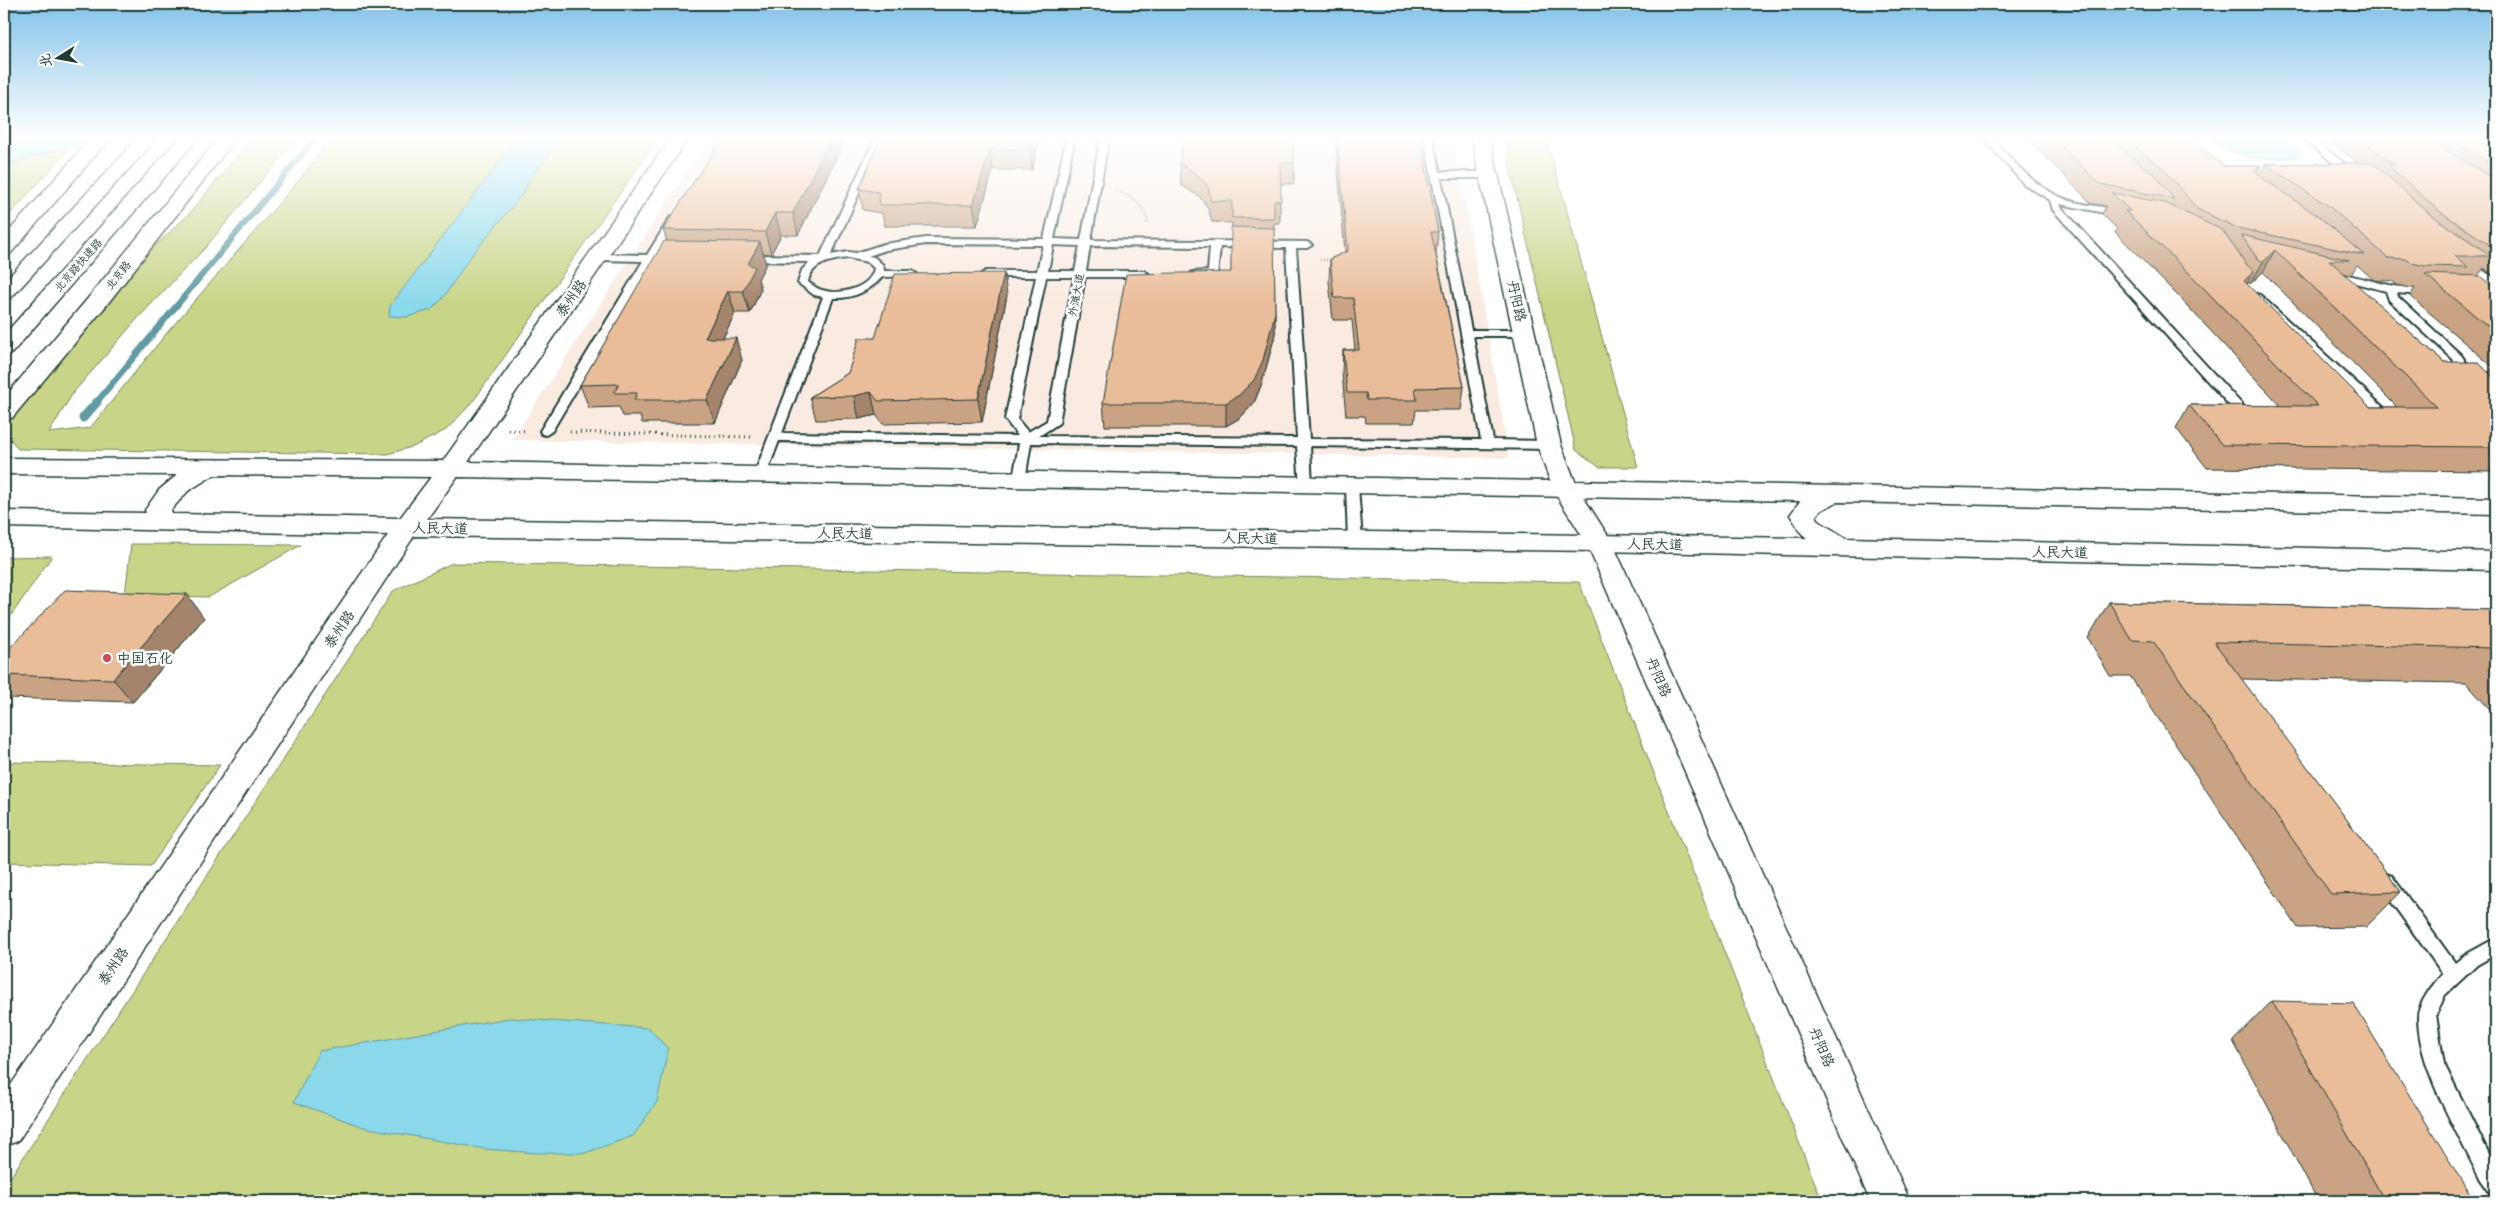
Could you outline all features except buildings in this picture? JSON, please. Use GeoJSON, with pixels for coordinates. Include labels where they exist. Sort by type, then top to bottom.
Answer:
{"type":"FeatureCollection","features":[{"type":"Feature","properties":{"kind":"main road"},"geometry":{"type":"LineString","coordinates":[[4,249],[55,192]]}},
{"type":"Feature","properties":{"kind":"main road"},"geometry":{"type":"LineString","coordinates":[[4,294],[98,192]]}},
{"type":"Feature","properties":{"kind":"main road","name":"北京路快速路"},"geometry":{"type":"LineString","coordinates":[[4,348],[141,192]]}},
{"type":"Feature","properties":{"kind":"main road","name":"北京路"},"geometry":{"type":"LineString","coordinates":[[4,412],[184,192]]}},
{"type":"Feature","properties":{"kind":"main road","name":"泰州路"},"geometry":{"type":"LineString","coordinates":[[4,1127],[407,527],[479,430],[643,192]]}},
{"type":"Feature","properties":{"kind":"main road","name":"丹阳路"},"geometry":{"type":"LineString","coordinates":[[1493,192],[1549,445],[1566,490],[1599,542],[1890,1201]]}},
{"type":"Feature","properties":{"kind":"main road"},"geometry":{"type":"LineString","coordinates":[[4,466],[451,469],[1352,487],[2496,506]]}},
{"type":"Feature","properties":{"kind":"main road"},"geometry":{"type":"LineString","coordinates":[[162,522],[158,510],[167,494],[181,481],[211,468]]}},
{"type":"Feature","properties":{"kind":"main road"},"geometry":{"type":"LineString","coordinates":[[1831,495],[1811,505],[1803,515],[1811,528],[1842,548]]}},
{"type":"Feature","properties":{"kind":"main road","name":"人民大道"},"geometry":{"type":"LineString","coordinates":[[4,519],[407,527],[1599,542],[2496,561]]}},
{"type":"Feature","properties":{"kind":"lane"},"geometry":{"type":"LineString","coordinates":[[855,192],[824,259],[806,270],[803,276],[803,283],[817,292],[829,295],[855,292],[871,284],[880,274],[880,268],[876,262],[860,255]]}},
{"type":"Feature","properties":{"kind":"lane"},"geometry":{"type":"LineString","coordinates":[[1019,480],[1026,438],[1011,419],[1059,192]]}},
{"type":"Feature","properties":{"kind":"lane","name":"外滩大道"},"geometry":{"type":"LineString","coordinates":[[1026,438],[1053,423],[1095,192]]}},
{"type":"Feature","properties":{"kind":"lane"},"geometry":{"type":"LineString","coordinates":[[1439,192],[1488,444]]}},
{"type":"Feature","properties":{"kind":"lane"},"geometry":{"type":"LineString","coordinates":[[2045,192],[2055,198],[2134,216]]}},
{"type":"Feature","properties":{"kind":"lane"},"geometry":{"type":"LineString","coordinates":[[2055,198],[2056,208],[2243,413]]}},
{"type":"Feature","properties":{"kind":"lane"},"geometry":{"type":"LineString","coordinates":[[546,431],[680,209]]}},
{"type":"Feature","properties":{"kind":"lane"},"geometry":{"type":"LineString","coordinates":[[737,258],[824,259],[860,255],[884,247],[926,242],[1306,245]]}},
{"type":"Feature","properties":{"kind":"lane"},"geometry":{"type":"LineString","coordinates":[[1185,274],[1213,274],[1215,244]]}},
{"type":"Feature","properties":{"kind":"lane"},"geometry":{"type":"LineString","coordinates":[[1291,244],[1306,486]]}},
{"type":"Feature","properties":{"kind":"lane"},"geometry":{"type":"LineString","coordinates":[[2453,253],[2495,282]]}},
{"type":"Feature","properties":{"kind":"lane"},"geometry":{"type":"LineString","coordinates":[[599,257],[689,258]]}},
{"type":"Feature","properties":{"kind":"lane"},"geometry":{"type":"LineString","coordinates":[[2349,265],[2371,284]]}},
{"type":"Feature","properties":{"kind":"lane"},"geometry":{"type":"LineString","coordinates":[[2318,271],[2391,290],[2409,293],[2446,294]]}},
{"type":"Feature","properties":{"kind":"lane"},"geometry":{"type":"LineString","coordinates":[[880,274],[928,274]]}},
{"type":"Feature","properties":{"kind":"lane"},"geometry":{"type":"LineString","coordinates":[[975,274],[1156,274]]}},
{"type":"Feature","properties":{"kind":"lane"},"geometry":{"type":"LineString","coordinates":[[2474,284],[2495,282]]}},
{"type":"Feature","properties":{"kind":"lane"},"geometry":{"type":"LineString","coordinates":[[2245,288],[2274,310],[2379,409]]}},
{"type":"Feature","properties":{"kind":"lane"},"geometry":{"type":"LineString","coordinates":[[2391,290],[2393,298],[2457,357],[2462,365],[2463,378],[2470,385]]}},
{"type":"Feature","properties":{"kind":"lane"},"geometry":{"type":"LineString","coordinates":[[760,475],[829,295]]}},
{"type":"Feature","properties":{"kind":"lane"},"geometry":{"type":"LineString","coordinates":[[1467,333],[1524,333]]}},
{"type":"Feature","properties":{"kind":"lane"},"geometry":{"type":"LineString","coordinates":[[775,437],[1026,438],[1549,445]]}},
{"type":"Feature","properties":{"kind":"lane"},"geometry":{"type":"LineString","coordinates":[[1352,487],[1355,540]]}},
{"type":"Feature","properties":{"kind":"lane"},"geometry":{"type":"LineString","coordinates":[[2380,872],[2454,976]]}},
{"type":"Feature","properties":{"kind":"lane"},"geometry":{"type":"LineString","coordinates":[[2496,945],[2471,960],[2439,989],[2427,1015],[2435,1065],[2486,1170],[2496,1184]]}},
{"type":"Feature","properties":{"kind":"path"},"geometry":{"type":"LineString","coordinates":[[1120,192],[1139,204],[1146,212],[1148,243]]}},
{"type":"Feature","properties":{"kind":"path"},"geometry":{"type":"LineString","coordinates":[[1292,260],[1339,260]]}},
{"type":"Feature","properties":{"kind":"path"},"geometry":{"type":"LineString","coordinates":[[479,430],[775,437]]}},
{"type":"Feature","properties":{"kind":"shaded area"},"geometry":{"type":"Polygon","coordinates":[[[673,192],[1464,192],[1509,458],[512,440],[673,192]]]}},
{"type":"Feature","properties":{"kind":"green space"},"geometry":{"type":"Polygon","coordinates":[[[4,192],[30,192],[4,221],[4,192]]]}},
{"type":"Feature","properties":{"kind":"green space"},"geometry":{"type":"Polygon","coordinates":[[[207,192],[252,192],[205,248],[138,318],[73,393],[49,433],[90,428],[166,334],[289,192],[620,192],[472,403],[446,430],[415,446],[388,454],[18,449],[4,431],[4,407],[27,371],[66,329],[189,214],[207,192]]]}},
{"type":"Feature","properties":{"kind":"green space"},"geometry":{"type":"Polygon","coordinates":[[[1516,192],[1562,192],[1638,467],[1599,467],[1576,450],[1516,192]]]}},
{"type":"Feature","properties":{"kind":"green space"},"geometry":{"type":"Polygon","coordinates":[[[131,544],[301,545],[209,597],[125,595],[131,544]]]}},
{"type":"Feature","properties":{"kind":"green space"},"geometry":{"type":"Polygon","coordinates":[[[52,556],[4,626],[4,557],[52,556]]]}},
{"type":"Feature","properties":{"kind":"green space"},"geometry":{"type":"Polygon","coordinates":[[[452,563],[1579,582],[1822,1201],[4,1201],[4,1187],[393,591],[452,563]]]}},
{"type":"Feature","properties":{"kind":"green space"},"geometry":{"type":"Polygon","coordinates":[[[4,762],[220,765],[151,866],[4,862],[4,762]]]}},
{"type":"Feature","properties":{"kind":"water"},"geometry":{"type":"Polygon","coordinates":[[[476,192],[523,192],[470,257],[443,298],[431,310],[407,317],[389,316],[390,306],[476,192]]]}},
{"type":"Feature","properties":{"kind":"water"},"geometry":{"type":"Polygon","coordinates":[[[509,1018],[649,1028],[668,1049],[657,1102],[633,1136],[585,1153],[537,1153],[485,1149],[363,1127],[294,1102],[319,1051],[509,1018]]]}},
{"type":"Feature","properties":{"kind":"waterway"},"geometry":{"type":"LineString","coordinates":[[96,403],[270,192]]}},
{"type":"Feature","properties":{"kind":"waterway"},"geometry":{"type":"LineString","coordinates":[[83,418],[97,402]]}},
{"type":"Feature","properties":{"kind":"place","name":"中国石化"},"geometry":{"type":"Point","coordinates":[107,658]}}]}
